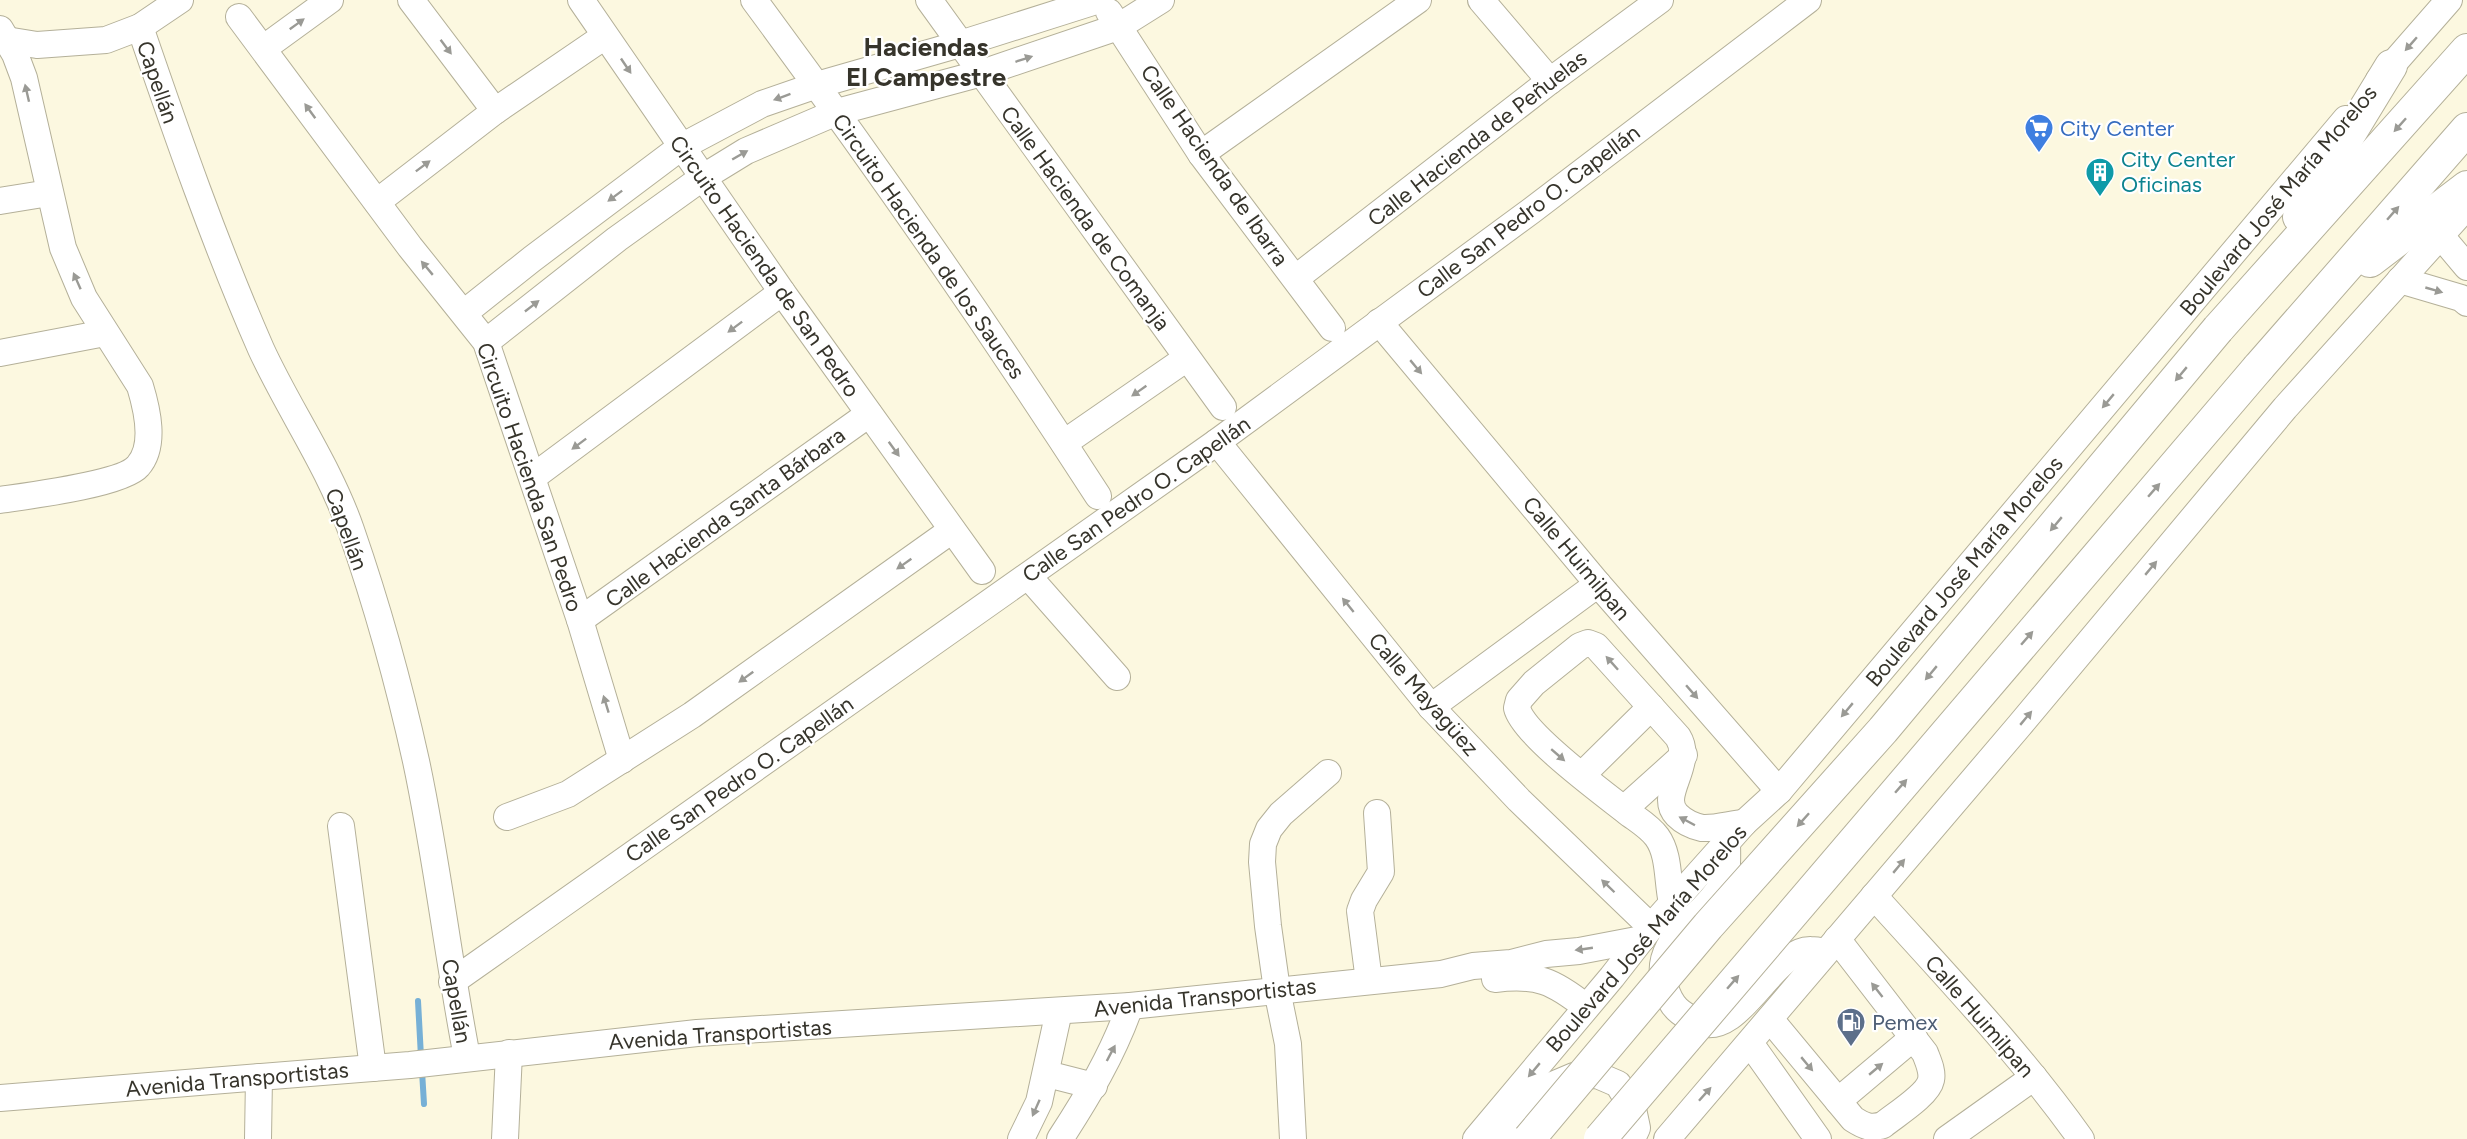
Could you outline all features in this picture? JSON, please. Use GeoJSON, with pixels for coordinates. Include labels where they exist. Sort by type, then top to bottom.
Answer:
{"type":"FeatureCollection","features":[{"type":"Feature","properties":{"kind":"main road","name":"Boulevard José María Morelos"},"geometry":{"type":"LineString","coordinates":[[1529,1139],[1708,926],[1883,730],[2218,329],[2467,50]]}},
{"type":"Feature","properties":{"kind":"main road"},"geometry":{"type":"LineString","coordinates":[[2257,285],[2391,66]]}},
{"type":"Feature","properties":{"kind":"main road"},"geometry":{"type":"LineString","coordinates":[[1600,1139],[2258,368],[2467,129]]}},
{"type":"Feature","properties":{"kind":"main road"},"geometry":{"type":"LineString","coordinates":[[2315,303],[2467,186]]}},
{"type":"Feature","properties":{"kind":"street"},"geometry":{"type":"LineString","coordinates":[[0,500],[105,481],[132,473],[140,465],[145,455],[148,429],[145,401],[132,370],[105,333],[84,298],[63,248],[28,98],[10,44],[63,44],[106,40],[140,27],[180,0]]}},
{"type":"Feature","properties":{"kind":"street"},"geometry":{"type":"LineString","coordinates":[[264,48],[330,0]]}},
{"type":"Feature","properties":{"kind":"street"},"geometry":{"type":"LineString","coordinates":[[411,0],[495,111]]}},
{"type":"Feature","properties":{"kind":"street","name":"Circuito Hacienda de San Pedro"},"geometry":{"type":"LineString","coordinates":[[581,0],[782,292],[982,570]]}},
{"type":"Feature","properties":{"kind":"street","name":"Circuito Hacienda de los Sauces"},"geometry":{"type":"LineString","coordinates":[[754,0],[837,112],[1098,496]]}},
{"type":"Feature","properties":{"kind":"street","name":"Calle Hacienda de Comanja"},"geometry":{"type":"LineString","coordinates":[[929,0],[1223,407]]}},
{"type":"Feature","properties":{"kind":"street"},"geometry":{"type":"LineString","coordinates":[[464,313],[681,147],[762,104],[817,85],[960,44],[1100,0]]}},
{"type":"Feature","properties":{"kind":"street","name":"Calle Hacienda de Ibarra"},"geometry":{"type":"LineString","coordinates":[[1100,0],[1201,154],[1332,328]]}},
{"type":"Feature","properties":{"kind":"street"},"geometry":{"type":"LineString","coordinates":[[486,342],[617,239],[702,178],[746,151],[837,112],[982,73],[1118,27],[1161,0]]}},
{"type":"Feature","properties":{"kind":"street"},"geometry":{"type":"LineString","coordinates":[[1201,154],[1418,0]]}},
{"type":"Feature","properties":{"kind":"street"},"geometry":{"type":"LineString","coordinates":[[1481,0],[1550,81]]}},
{"type":"Feature","properties":{"kind":"street","name":"Calle Hacienda de Peñuelas"},"geometry":{"type":"LineString","coordinates":[[1296,278],[1550,81],[1660,0]]}},
{"type":"Feature","properties":{"kind":"street","name":"Calle San Pedro O. Capellán"},"geometry":{"type":"LineString","coordinates":[[452,982],[1217,442],[1540,203],[1808,0]]}},
{"type":"Feature","properties":{"kind":"street","name":"Boulevard José María Morelos"},"geometry":{"type":"LineString","coordinates":[[1476,1139],[1646,933],[1735,832],[1779,791],[2449,0]]}},
{"type":"Feature","properties":{"kind":"street","name":"Circuito Hacienda San Pedro"},"geometry":{"type":"LineString","coordinates":[[239,17],[410,247],[486,342],[580,620],[622,760]]}},
{"type":"Feature","properties":{"kind":"street","name":"Capellán"},"geometry":{"type":"LineString","coordinates":[[140,27],[185,160],[262,350],[334,488],[351,529],[387,647],[416,762],[433,853],[452,982],[458,1059]]}},
{"type":"Feature","properties":{"kind":"street"},"geometry":{"type":"LineString","coordinates":[[376,202],[495,111],[605,36]]}},
{"type":"Feature","properties":{"kind":"street"},"geometry":{"type":"LineString","coordinates":[[0,201],[49,193]]}},
{"type":"Feature","properties":{"kind":"street"},"geometry":{"type":"LineString","coordinates":[[1667,1139],[2285,408],[2467,206]]}},
{"type":"Feature","properties":{"kind":"street"},"geometry":{"type":"LineString","coordinates":[[2441,236],[2467,267]]}},
{"type":"Feature","properties":{"kind":"street"},"geometry":{"type":"LineString","coordinates":[[2400,280],[2462,298],[2467,303]]}},
{"type":"Feature","properties":{"kind":"street"},"geometry":{"type":"LineString","coordinates":[[533,477],[782,292]]}},
{"type":"Feature","properties":{"kind":"street","name":"Calle Huimilpan"},"geometry":{"type":"LineString","coordinates":[[1379,322],[1598,584],[1779,791]]}},
{"type":"Feature","properties":{"kind":"street"},"geometry":{"type":"LineString","coordinates":[[0,353],[105,333]]}},
{"type":"Feature","properties":{"kind":"street"},"geometry":{"type":"LineString","coordinates":[[1064,443],[1187,358]]}},
{"type":"Feature","properties":{"kind":"street","name":"Calle Hacienda Santa Bárbara"},"geometry":{"type":"LineString","coordinates":[[580,620],[869,414]]}},
{"type":"Feature","properties":{"kind":"street","name":"Calle Mayagüez"},"geometry":{"type":"LineString","coordinates":[[1217,442],[1431,707],[1646,933]]}},
{"type":"Feature","properties":{"kind":"street"},"geometry":{"type":"LineString","coordinates":[[507,817],[568,794],[692,715],[952,530]]}},
{"type":"Feature","properties":{"kind":"street"},"geometry":{"type":"LineString","coordinates":[[1028,576],[1117,676]]}},
{"type":"Feature","properties":{"kind":"street"},"geometry":{"type":"LineString","coordinates":[[1431,707],[1598,584]]}},
{"type":"Feature","properties":{"kind":"street"},"geometry":{"type":"LineString","coordinates":[[1672,903],[1662,846],[1648,827],[1582,776],[1537,737],[1518,715],[1516,708],[1519,700],[1534,683],[1580,646],[1588,643],[1600,650],[1684,746],[1684,754],[1671,796],[1670,805],[1674,812],[1689,824],[1735,832],[1721,886],[1669,945],[1661,972],[1669,1000],[1679,1013],[1703,1024],[1721,1021],[1742,1008],[1779,966],[1795,954],[1831,946]]}},
{"type":"Feature","properties":{"kind":"street"},"geometry":{"type":"LineString","coordinates":[[1582,776],[1652,707]]}},
{"type":"Feature","properties":{"kind":"street"},"geometry":{"type":"LineString","coordinates":[[1624,809],[1684,754]]}},
{"type":"Feature","properties":{"kind":"street"},"geometry":{"type":"LineString","coordinates":[[1293,1139],[1288,1044],[1277,990],[1268,926],[1262,862],[1263,844],[1269,829],[1281,814],[1328,773]]}},
{"type":"Feature","properties":{"kind":"street"},"geometry":{"type":"LineString","coordinates":[[1369,981],[1360,911],[1381,872],[1377,813]]}},
{"type":"Feature","properties":{"kind":"street"},"geometry":{"type":"LineString","coordinates":[[341,826],[373,1068]]}},
{"type":"Feature","properties":{"kind":"street","name":"Calle Huimilpan"},"geometry":{"type":"LineString","coordinates":[[1874,896],[2034,1077],[2081,1139]]}},
{"type":"Feature","properties":{"kind":"street","name":"Avenida Transportistas"},"geometry":{"type":"LineString","coordinates":[[0,1098],[410,1065],[697,1033],[1130,1006],[1441,974],[1473,966],[1512,963],[1546,954],[1579,951],[1646,933]]}},
{"type":"Feature","properties":{"kind":"street"},"geometry":{"type":"LineString","coordinates":[[1770,1019],[1853,1119],[1864,1127],[1873,1128],[1882,1125],[1928,1089],[1932,1079],[1931,1068],[1925,1053],[1914,1037],[1831,946]]}},
{"type":"Feature","properties":{"kind":"street","name":"Avenida Transportistas"},"geometry":{"type":"LineString","coordinates":[[1441,974],[1489,980],[1530,977],[1560,987],[1586,1007]]}},
{"type":"Feature","properties":{"kind":"street"},"geometry":{"type":"LineString","coordinates":[[1060,1139],[1094,1086],[1116,1044],[1130,1006]]}},
{"type":"Feature","properties":{"kind":"street"},"geometry":{"type":"LineString","coordinates":[[1021,1139],[1039,1102],[1047,1074],[1059,1011]]}},
{"type":"Feature","properties":{"kind":"street"},"geometry":{"type":"LineString","coordinates":[[1838,1101],[1914,1037]]}},
{"type":"Feature","properties":{"kind":"street"},"geometry":{"type":"LineString","coordinates":[[1750,1043],[1818,1139]]}},
{"type":"Feature","properties":{"kind":"street"},"geometry":{"type":"LineString","coordinates":[[505,1139],[509,1053]]}},
{"type":"Feature","properties":{"kind":"street"},"geometry":{"type":"LineString","coordinates":[[1047,1074],[1094,1086]]}},
{"type":"Feature","properties":{"kind":"street"},"geometry":{"type":"LineString","coordinates":[[1504,1139],[1548,1087],[1574,1076],[1597,1075],[1618,1084],[1633,1109],[1637,1128],[1632,1139]]}},
{"type":"Feature","properties":{"kind":"street"},"geometry":{"type":"LineString","coordinates":[[258,1139],[259,1077]]}},
{"type":"Feature","properties":{"kind":"street"},"geometry":{"type":"LineString","coordinates":[[1947,1139],[2034,1077]]}},
{"type":"Feature","properties":{"kind":"waterway"},"geometry":{"type":"LineString","coordinates":[[418,1001],[421,1057]]}},
{"type":"Feature","properties":{"kind":"waterway"},"geometry":{"type":"LineString","coordinates":[[422,1071],[424,1104]]}},
{"type":"Feature","properties":{"kind":"place","name":"City Center"},"geometry":{"type":"Point","coordinates":[2039,154]}},
{"type":"Feature","properties":{"kind":"place","name":"City Center Oficinas"},"geometry":{"type":"Point","coordinates":[2100,198]}},
{"type":"Feature","properties":{"kind":"place","name":"Pemex"},"geometry":{"type":"Point","coordinates":[1851,1048]}},
{"type":"Feature","properties":{"kind":"district","name":"Haciendas El Campestre"},"geometry":{"type":"Point","coordinates":[926,62]}}]}
